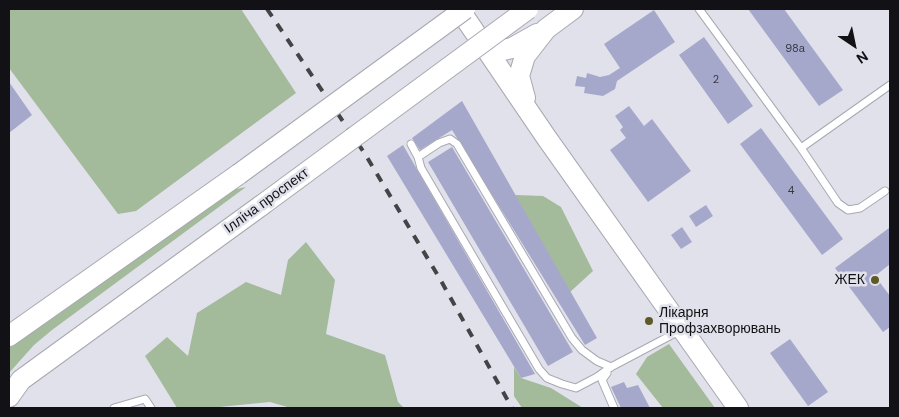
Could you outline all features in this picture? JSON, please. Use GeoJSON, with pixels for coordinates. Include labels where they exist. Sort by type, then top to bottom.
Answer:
{"type":"FeatureCollection","features":[{"type":"Feature","properties":{"kind":"main road"},"geometry":{"type":"LineString","coordinates":[[459,9],[546,137],[738,408]]}},
{"type":"Feature","properties":{"kind":"main road"},"geometry":{"type":"LineString","coordinates":[[9,336],[239,174],[465,9]]}},
{"type":"Feature","properties":{"kind":"main road","name":"Ілліча проспект"},"geometry":{"type":"LineString","coordinates":[[9,397],[21,380],[528,9]]}},
{"type":"Feature","properties":{"kind":"main road"},"geometry":{"type":"LineString","coordinates":[[480,40],[499,51],[512,48],[546,29],[573,9]]}},
{"type":"Feature","properties":{"kind":"main road"},"geometry":{"type":"LineString","coordinates":[[546,29],[526,56],[519,76],[523,94],[546,137]]}},
{"type":"Feature","properties":{"kind":"lane"},"geometry":{"type":"LineString","coordinates":[[699,9],[801,148],[838,204],[848,210],[860,208],[885,191]]}},
{"type":"Feature","properties":{"kind":"lane"},"geometry":{"type":"LineString","coordinates":[[801,148],[890,85]]}},
{"type":"Feature","properties":{"kind":"lane"},"geometry":{"type":"LineString","coordinates":[[418,157],[439,143],[450,139],[456,144],[572,338],[582,350],[597,361],[611,366]]}},
{"type":"Feature","properties":{"kind":"lane"},"geometry":{"type":"LineString","coordinates":[[411,144],[422,168],[539,368],[547,378],[576,388],[597,377],[611,366],[682,330]]}},
{"type":"Feature","properties":{"kind":"lane"},"geometry":{"type":"LineString","coordinates":[[611,366],[602,380],[614,408]]}},
{"type":"Feature","properties":{"kind":"lane"},"geometry":{"type":"LineString","coordinates":[[114,408],[145,399],[151,408]]}},
{"type":"Feature","properties":{"kind":"green space"},"geometry":{"type":"Polygon","coordinates":[[[9,9],[241,9],[296,93],[136,211],[118,214],[9,68],[9,9]]]}},
{"type":"Feature","properties":{"kind":"green space"},"geometry":{"type":"Polygon","coordinates":[[[246,187],[52,330],[34,345],[9,373],[9,347],[161,235],[227,191],[246,187]]]}},
{"type":"Feature","properties":{"kind":"green space"},"geometry":{"type":"Polygon","coordinates":[[[515,195],[543,196],[561,207],[593,271],[570,292],[515,195]]]}},
{"type":"Feature","properties":{"kind":"green space"},"geometry":{"type":"Polygon","coordinates":[[[306,242],[335,280],[326,334],[385,355],[398,402],[404,408],[291,408],[270,402],[209,408],[177,408],[145,356],[167,337],[188,356],[197,313],[246,282],[281,295],[288,260],[306,242]]]}},
{"type":"Feature","properties":{"kind":"green space"},"geometry":{"type":"Polygon","coordinates":[[[669,344],[715,408],[663,408],[636,374],[647,357],[669,344]]]}},
{"type":"Feature","properties":{"kind":"green space"},"geometry":{"type":"Polygon","coordinates":[[[514,367],[521,378],[551,388],[583,408],[522,408],[514,396],[514,367]]]}},
{"type":"Feature","properties":{"kind":"building"},"geometry":{"type":"Polygon","coordinates":[[[748,9],[784,9],[843,90],[819,106],[748,9]]]}},
{"type":"Feature","properties":{"kind":"building"},"geometry":{"type":"Polygon","coordinates":[[[654,10],[675,42],[617,81],[615,89],[603,96],[584,93],[585,87],[575,86],[577,76],[586,78],[587,73],[600,77],[609,75],[620,68],[604,44],[654,10]]]}},
{"type":"Feature","properties":{"kind":"building"},"geometry":{"type":"Polygon","coordinates":[[[704,37],[753,106],[728,124],[679,55],[704,37]]]}},
{"type":"Feature","properties":{"kind":"building"},"geometry":{"type":"Polygon","coordinates":[[[9,82],[32,115],[9,133],[9,82]]]}},
{"type":"Feature","properties":{"kind":"building"},"geometry":{"type":"Polygon","coordinates":[[[462,101],[597,338],[585,345],[452,130],[420,150],[412,138],[462,101]]]}},
{"type":"Feature","properties":{"kind":"building"},"geometry":{"type":"Polygon","coordinates":[[[629,106],[644,126],[652,119],[691,171],[648,202],[610,150],[626,138],[620,130],[623,127],[615,116],[629,106]]]}},
{"type":"Feature","properties":{"kind":"building"},"geometry":{"type":"Polygon","coordinates":[[[761,128],[843,239],[822,255],[740,144],[761,128]]]}},
{"type":"Feature","properties":{"kind":"building"},"geometry":{"type":"Polygon","coordinates":[[[403,145],[535,374],[521,378],[387,156],[403,145]]]}},
{"type":"Feature","properties":{"kind":"building"},"geometry":{"type":"Polygon","coordinates":[[[452,147],[573,352],[548,366],[428,162],[452,147]]]}},
{"type":"Feature","properties":{"kind":"building"},"geometry":{"type":"Polygon","coordinates":[[[706,205],[713,216],[696,227],[689,216],[706,205]]]}},
{"type":"Feature","properties":{"kind":"building"},"geometry":{"type":"Polygon","coordinates":[[[682,227],[692,242],[681,249],[671,235],[682,227]]]}},
{"type":"Feature","properties":{"kind":"building"},"geometry":{"type":"Polygon","coordinates":[[[889,228],[890,264],[875,276],[890,296],[890,327],[883,332],[835,268],[889,228]]]}},
{"type":"Feature","properties":{"kind":"building"},"geometry":{"type":"Polygon","coordinates":[[[790,339],[828,392],[808,406],[770,353],[790,339]]]}},
{"type":"Feature","properties":{"kind":"building"},"geometry":{"type":"Polygon","coordinates":[[[624,382],[627,388],[638,385],[650,408],[621,408],[611,387],[624,382]]]}},
{"type":"Feature","properties":{"kind":"railway"},"geometry":{"type":"LineString","coordinates":[[267,9],[365,154],[440,279],[512,408]]}},
{"type":"Feature","properties":{"kind":"place","name":"ЖЕК"},"geometry":{"type":"Point","coordinates":[875,280]}},
{"type":"Feature","properties":{"kind":"place","name":"Лікарня Профзахворювань"},"geometry":{"type":"Point","coordinates":[649,321]}}]}
